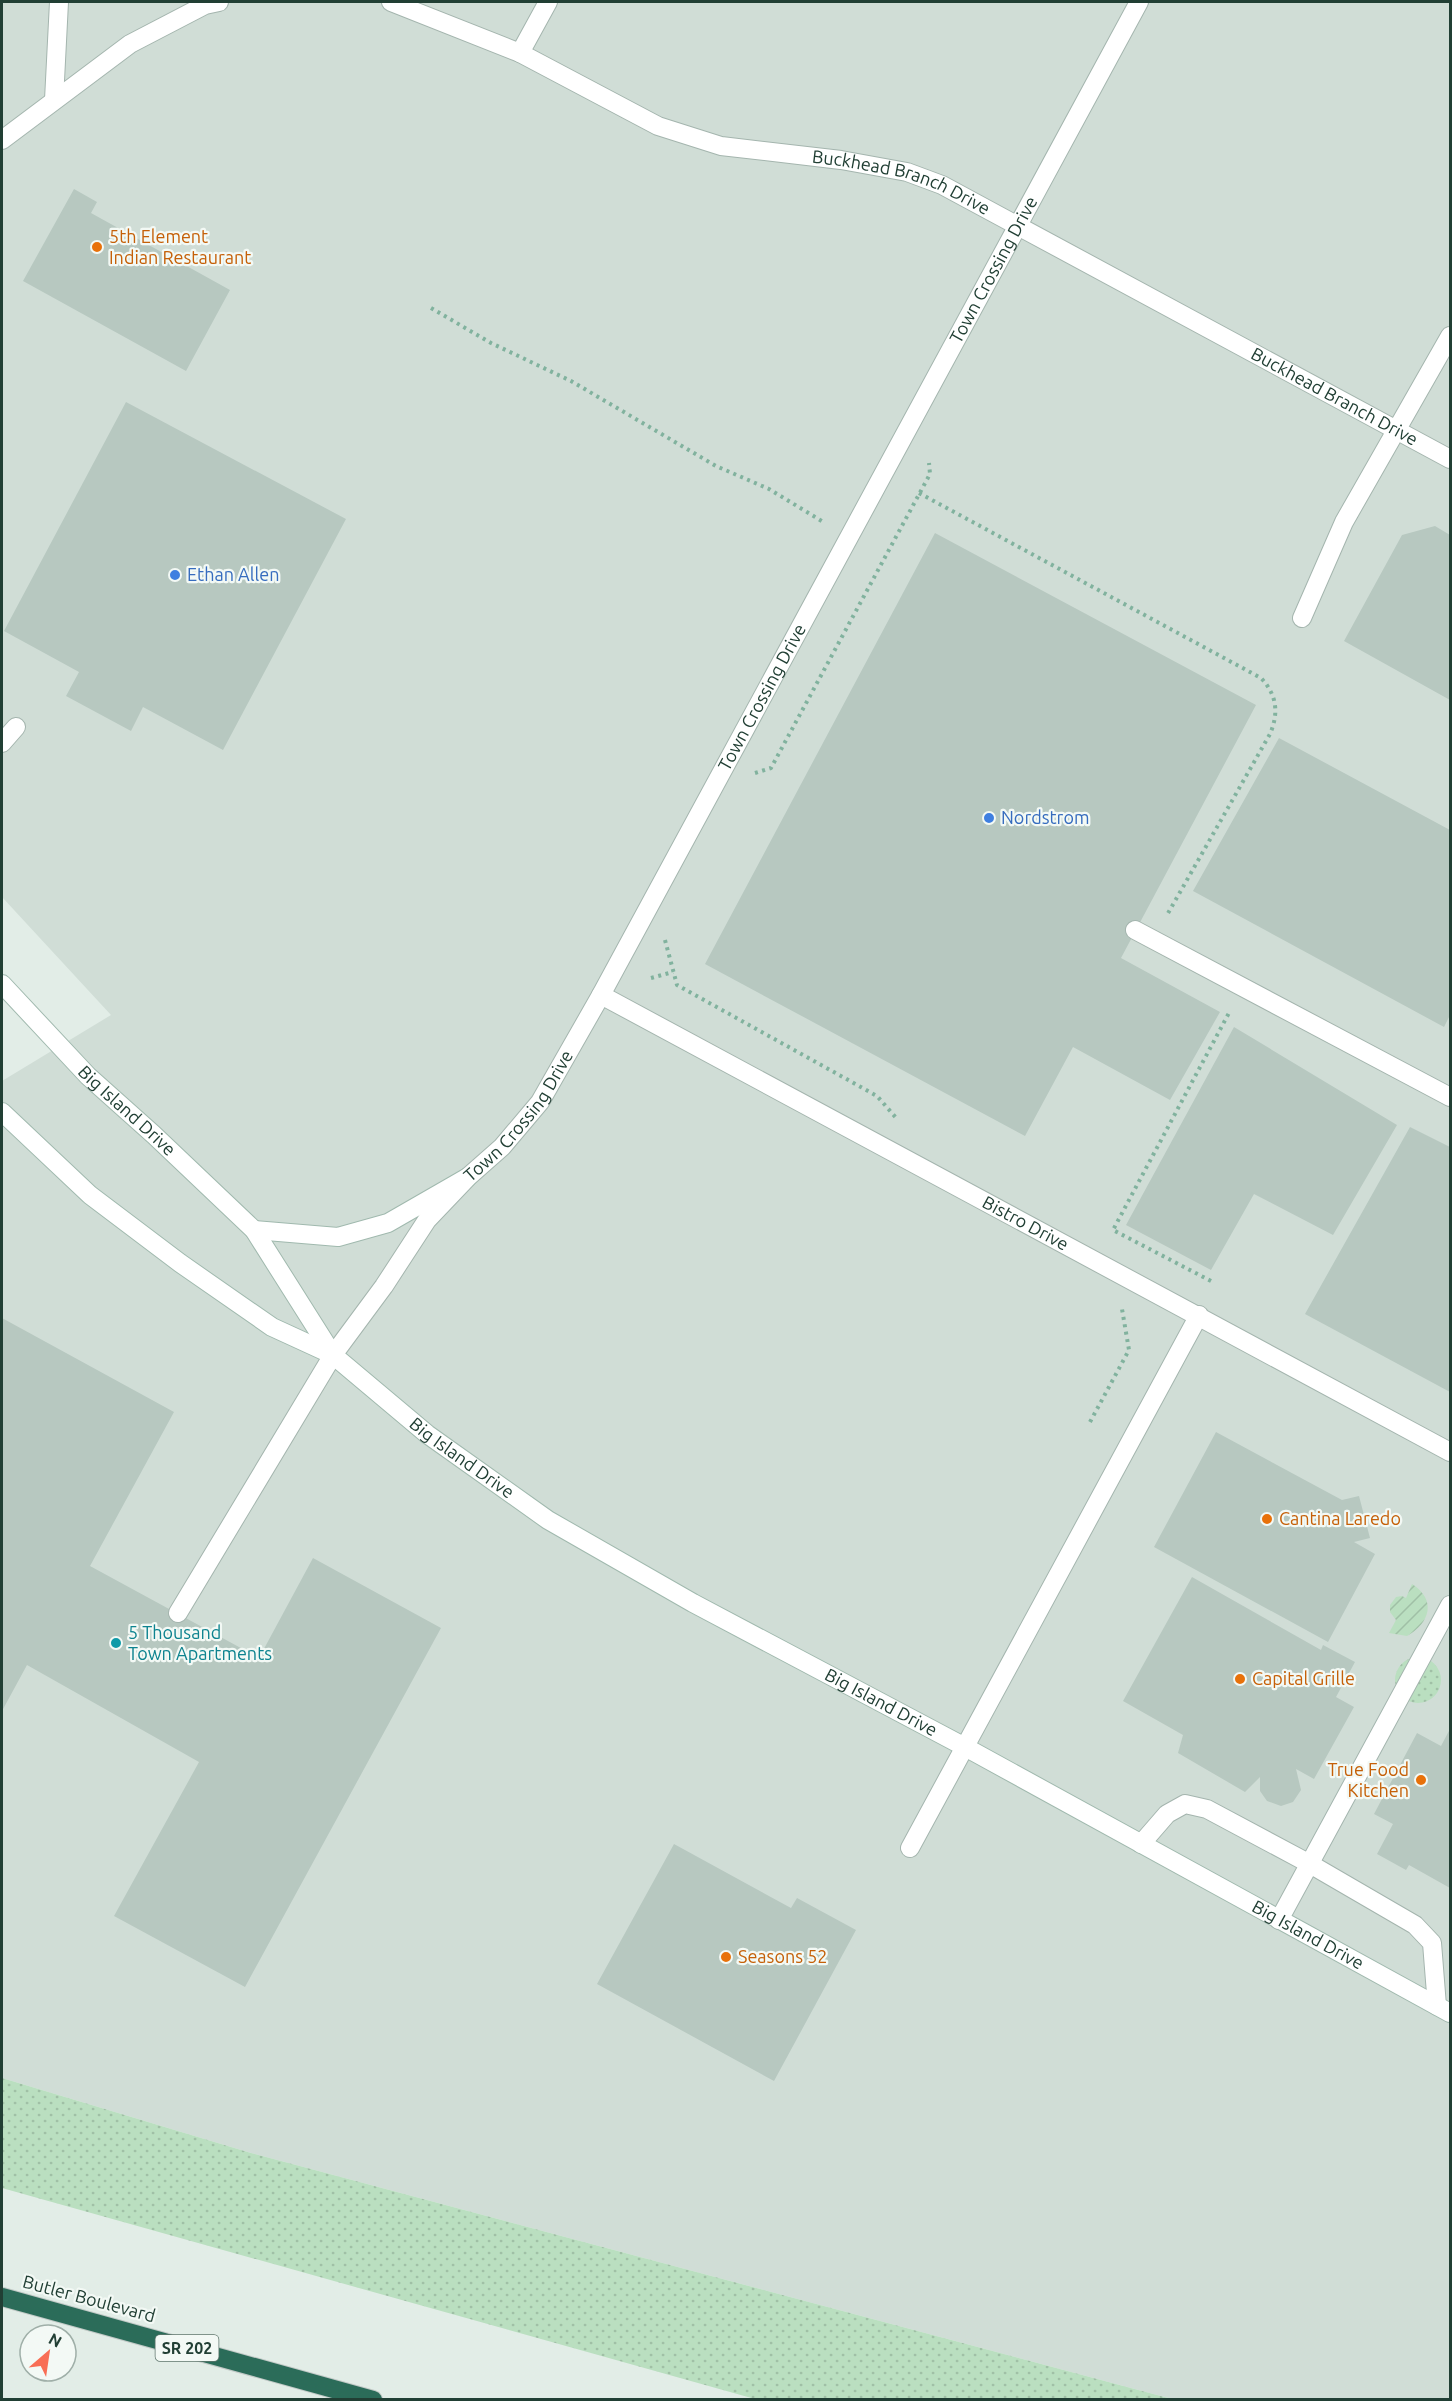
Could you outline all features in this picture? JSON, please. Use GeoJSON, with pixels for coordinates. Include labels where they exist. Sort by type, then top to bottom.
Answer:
{"type":"FeatureCollection","features":[{"type":"Feature","properties":{"kind":"highway","name":"Butler Boulevard"},"geometry":{"type":"LineString","coordinates":[[2,2296],[373,2400]]}},
{"type":"Feature","properties":{"kind":"street"},"geometry":{"type":"LineString","coordinates":[[54,100],[59,2]]}},
{"type":"Feature","properties":{"kind":"street"},"geometry":{"type":"LineString","coordinates":[[2,140],[130,45],[205,5],[219,2]]}},
{"type":"Feature","properties":{"kind":"street","name":"Buckhead Branch Drive"},"geometry":{"type":"LineString","coordinates":[[391,2],[520,53],[657,126],[721,146],[841,160],[907,172],[942,185],[1450,459]]}},
{"type":"Feature","properties":{"kind":"street"},"geometry":{"type":"LineString","coordinates":[[520,53],[548,2]]}},
{"type":"Feature","properties":{"kind":"street","name":"Town Crossing Drive"},"geometry":{"type":"LineString","coordinates":[[178,1613],[333,1355],[384,1286],[427,1220],[468,1177],[502,1147],[540,1102],[601,995],[1139,2]]}},
{"type":"Feature","properties":{"kind":"street"},"geometry":{"type":"LineString","coordinates":[[1302,618],[1344,522],[1398,431],[1450,336]]}},
{"type":"Feature","properties":{"kind":"street"},"geometry":{"type":"LineString","coordinates":[[2,743],[16,727]]}},
{"type":"Feature","properties":{"kind":"street"},"geometry":{"type":"LineString","coordinates":[[1136,930],[1450,1097]]}},
{"type":"Feature","properties":{"kind":"street","name":"Big Island Drive"},"geometry":{"type":"LineString","coordinates":[[2,984],[88,1076],[154,1134],[254,1230],[333,1355]]}},
{"type":"Feature","properties":{"kind":"street","name":"Bistro Drive"},"geometry":{"type":"LineString","coordinates":[[601,995],[1450,1452]]}},
{"type":"Feature","properties":{"kind":"street","name":"Big Island Drive"},"geometry":{"type":"LineString","coordinates":[[2,1112],[90,1195],[180,1263],[272,1327],[333,1355],[427,1434],[548,1520],[693,1603],[965,1747],[1444,2009]]}},
{"type":"Feature","properties":{"kind":"street"},"geometry":{"type":"LineString","coordinates":[[254,1230],[338,1237],[388,1223],[468,1177]]}},
{"type":"Feature","properties":{"kind":"street"},"geometry":{"type":"LineString","coordinates":[[910,1848],[1199,1315]]}},
{"type":"Feature","properties":{"kind":"street"},"geometry":{"type":"LineString","coordinates":[[1279,1920],[1450,1605]]}},
{"type":"Feature","properties":{"kind":"street"},"geometry":{"type":"LineString","coordinates":[[1141,1844],[1167,1814],[1185,1804],[1207,1809],[1310,1864],[1415,1925],[1432,1943],[1444,2009]]}},
{"type":"Feature","properties":{"kind":"path"},"geometry":{"type":"LineString","coordinates":[[431,308],[491,343],[571,381],[716,466],[769,489],[825,523]]}},
{"type":"Feature","properties":{"kind":"path"},"geometry":{"type":"LineString","coordinates":[[750,783],[755,773],[771,768],[930,474],[929,463]]}},
{"type":"Feature","properties":{"kind":"path"},"geometry":{"type":"LineString","coordinates":[[919,493],[1261,678],[1273,693],[1276,720],[1270,734],[1153,939]]}},
{"type":"Feature","properties":{"kind":"path"},"geometry":{"type":"LineString","coordinates":[[669,932],[664,942],[677,985],[877,1096],[898,1120],[908,1125]]}},
{"type":"Feature","properties":{"kind":"path"},"geometry":{"type":"LineString","coordinates":[[651,978],[673,972]]}},
{"type":"Feature","properties":{"kind":"path"},"geometry":{"type":"LineString","coordinates":[[1211,1281],[1113,1230],[1243,987]]}},
{"type":"Feature","properties":{"kind":"path"},"geometry":{"type":"LineString","coordinates":[[1090,1422],[1129,1350],[1122,1309]]}},
{"type":"Feature","properties":{"kind":"shaded area"},"geometry":{"type":"Polygon","coordinates":[[[2,2],[1450,2],[1450,2399],[1172,2399],[251,2153],[2,2078],[2,1081],[111,1015],[2,897],[2,2]]]}},
{"type":"Feature","properties":{"kind":"green space"},"geometry":{"type":"Polygon","coordinates":[[[1412,1584],[1425,1597],[1428,1611],[1425,1618],[1415,1631],[1407,1636],[1389,1633],[1396,1620],[1390,1612],[1390,1605],[1396,1597],[1406,1598],[1412,1584]]]}},
{"type":"Feature","properties":{"kind":"green space"},"geometry":{"type":"Polygon","coordinates":[[[1418,1657],[1434,1664],[1441,1680],[1434,1696],[1418,1703],[1402,1696],[1395,1680],[1402,1664],[1418,1657]]]}},
{"type":"Feature","properties":{"kind":"green space"},"geometry":{"type":"Polygon","coordinates":[[[2,2078],[251,2153],[1172,2399],[755,2399],[2,2188],[2,2078]]]}},
{"type":"Feature","properties":{"kind":"building","name":"5th Element Indian Restaurant"},"geometry":{"type":"Polygon","coordinates":[[[74,189],[97,202],[91,213],[230,290],[186,371],[23,281],[74,189]]]}},
{"type":"Feature","properties":{"kind":"building","name":"Ethan Allen"},"geometry":{"type":"Polygon","coordinates":[[[126,402],[346,519],[223,750],[143,707],[131,731],[66,696],[79,672],[4,631],[126,402]]]}},
{"type":"Feature","properties":{"kind":"building"},"geometry":{"type":"Polygon","coordinates":[[[1435,526],[1450,535],[1450,700],[1344,641],[1402,535],[1435,526]]]}},
{"type":"Feature","properties":{"kind":"building","name":"Nordstrom"},"geometry":{"type":"Polygon","coordinates":[[[935,533],[1256,705],[1121,958],[1220,1012],[1170,1100],[1073,1047],[1025,1136],[705,964],[935,533]]]}},
{"type":"Feature","properties":{"kind":"building"},"geometry":{"type":"Polygon","coordinates":[[[1279,738],[1450,830],[1450,1015],[1444,1027],[1193,891],[1279,738]]]}},
{"type":"Feature","properties":{"kind":"building"},"geometry":{"type":"Polygon","coordinates":[[[1234,1027],[1397,1125],[1333,1235],[1254,1194],[1211,1270],[1126,1225],[1234,1027]]]}},
{"type":"Feature","properties":{"kind":"building"},"geometry":{"type":"Polygon","coordinates":[[[1410,1127],[1450,1147],[1450,1392],[1305,1314],[1410,1127]]]}},
{"type":"Feature","properties":{"kind":"building","name":"5 Thousand Town Apartments"},"geometry":{"type":"Polygon","coordinates":[[[2,1318],[174,1412],[90,1566],[259,1658],[313,1558],[441,1628],[245,1987],[114,1916],[199,1762],[27,1665],[2,1711],[2,1318]]]}},
{"type":"Feature","properties":{"kind":"building","name":"Cantina Laredo"},"geometry":{"type":"Polygon","coordinates":[[[1216,1432],[1342,1500],[1359,1496],[1370,1538],[1354,1542],[1375,1554],[1328,1642],[1154,1547],[1216,1432]]]}},
{"type":"Feature","properties":{"kind":"building","name":"Capital Grille"},"geometry":{"type":"Polygon","coordinates":[[[1192,1577],[1321,1650],[1323,1645],[1355,1662],[1336,1697],[1354,1707],[1314,1779],[1296,1769],[1301,1790],[1293,1802],[1281,1806],[1267,1801],[1260,1791],[1260,1777],[1245,1792],[1178,1753],[1183,1735],[1123,1701],[1192,1577]]]}},
{"type":"Feature","properties":{"kind":"building","name":"True Food Kitchen"},"geometry":{"type":"Polygon","coordinates":[[[1450,1729],[1450,1888],[1409,1865],[1406,1870],[1377,1854],[1393,1824],[1374,1814],[1417,1733],[1441,1746],[1450,1729]]]}},
{"type":"Feature","properties":{"kind":"building","name":"Seasons 52"},"geometry":{"type":"Polygon","coordinates":[[[674,1844],[791,1908],[797,1898],[856,1930],[774,2081],[597,1984],[674,1844]]]}},
{"type":"Feature","properties":{"kind":"place","name":"5th Element Indian Restaurant"},"geometry":{"type":"Point","coordinates":[97,247]}},
{"type":"Feature","properties":{"kind":"place","name":"Ethan Allen"},"geometry":{"type":"Point","coordinates":[175,575]}},
{"type":"Feature","properties":{"kind":"place","name":"Nordstrom"},"geometry":{"type":"Point","coordinates":[989,818]}},
{"type":"Feature","properties":{"kind":"place","name":"Cantina Laredo"},"geometry":{"type":"Point","coordinates":[1267,1519]}},
{"type":"Feature","properties":{"kind":"place","name":"5 Thousand Town Apartments"},"geometry":{"type":"Point","coordinates":[116,1643]}},
{"type":"Feature","properties":{"kind":"place","name":"Capital Grille"},"geometry":{"type":"Point","coordinates":[1240,1679]}},
{"type":"Feature","properties":{"kind":"place","name":"True Food Kitchen"},"geometry":{"type":"Point","coordinates":[1421,1780]}},
{"type":"Feature","properties":{"kind":"place","name":"Seasons 52"},"geometry":{"type":"Point","coordinates":[726,1957]}}]}
